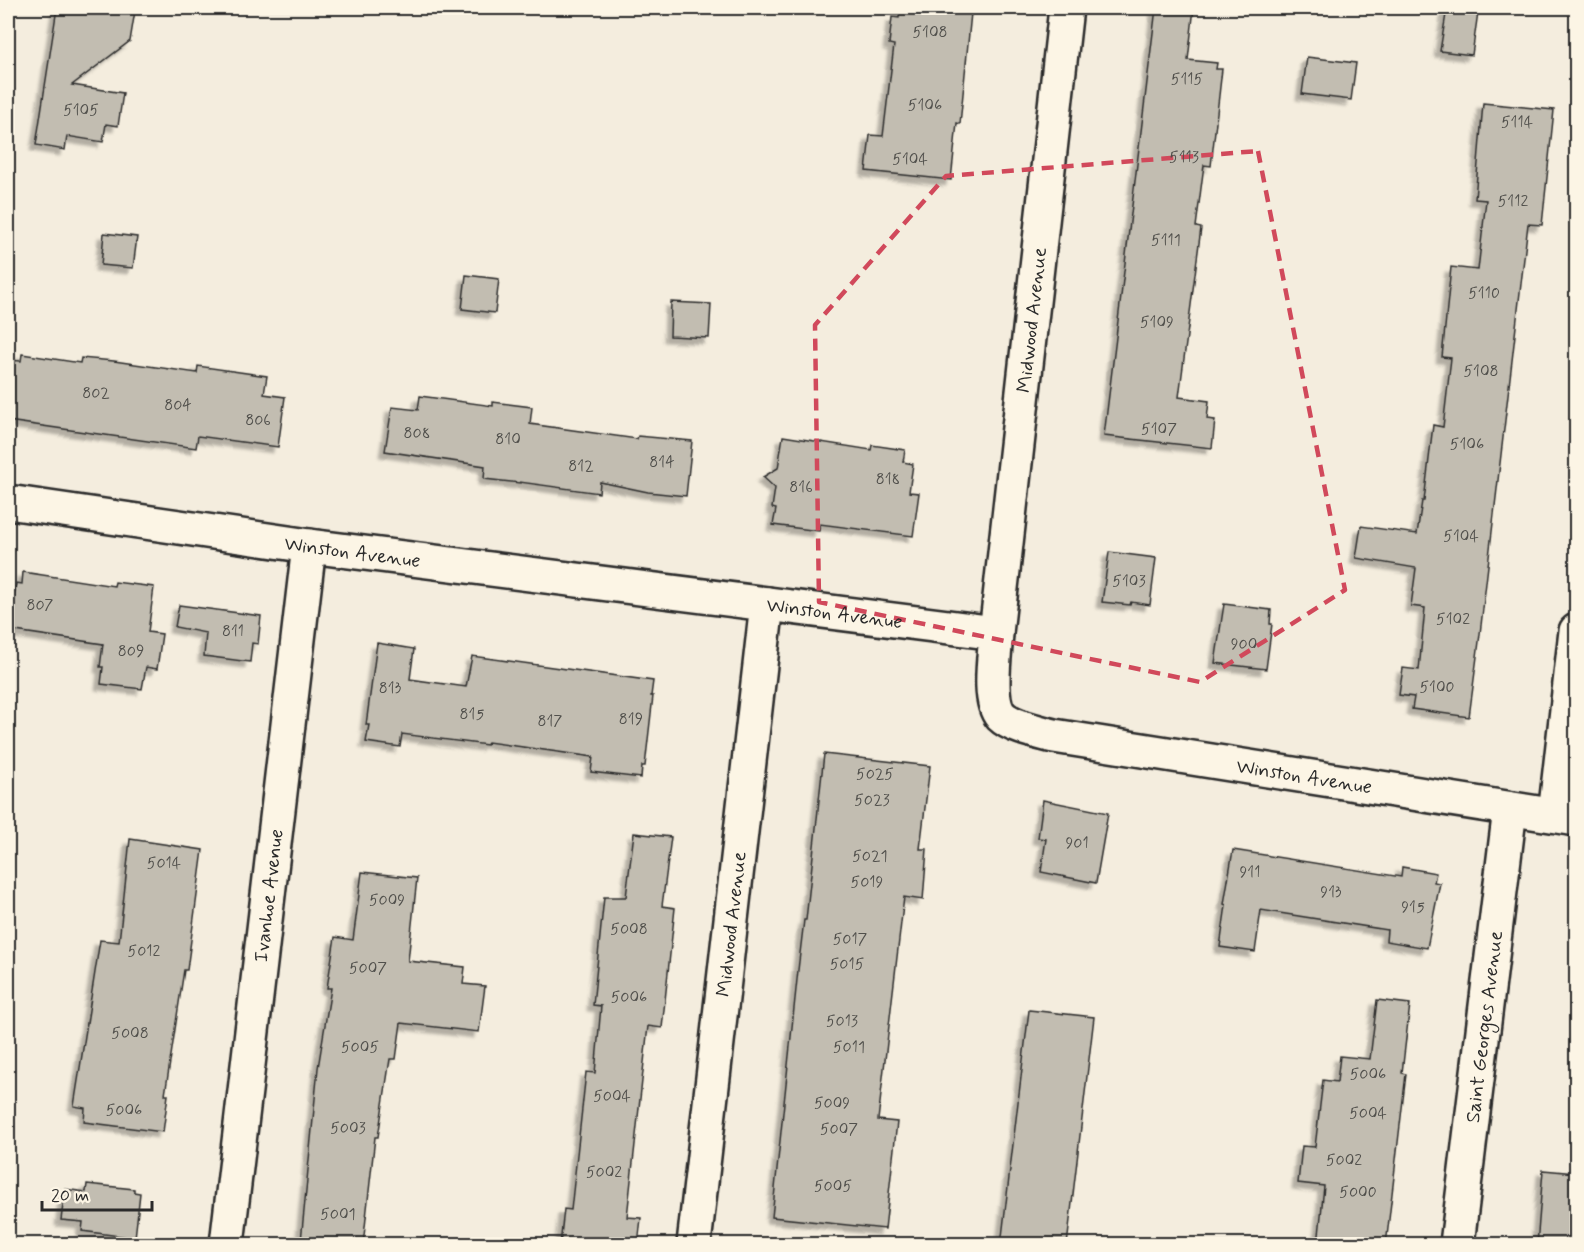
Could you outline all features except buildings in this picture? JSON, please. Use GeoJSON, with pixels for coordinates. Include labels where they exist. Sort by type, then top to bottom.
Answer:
{"type":"FeatureCollection","features":[{"type":"Feature","properties":{"kind":"street","name":"Midwood Avenue"},"geometry":{"type":"LineString","coordinates":[[996,633],[1066,8]]}},
{"type":"Feature","properties":{"kind":"street","name":"Winston Avenue"},"geometry":{"type":"LineString","coordinates":[[8,502],[309,546],[996,633],[992,693],[1001,716],[1022,727],[1054,736],[1566,817]]}},
{"type":"Feature","properties":{"kind":"street","name":"Ivanhoe Avenue"},"geometry":{"type":"LineString","coordinates":[[227,1245],[309,546]]}},
{"type":"Feature","properties":{"kind":"street","name":"Midwood Avenue"},"geometry":{"type":"LineString","coordinates":[[694,1245],[767,604]]}},
{"type":"Feature","properties":{"kind":"street"},"geometry":{"type":"LineString","coordinates":[[1566,817],[1576,631]]}},
{"type":"Feature","properties":{"kind":"street","name":"Saint Georges Avenue"},"geometry":{"type":"LineString","coordinates":[[1457,1245],[1510,809]]}},
{"type":"Feature","properties":{"kind":"highlighted area"},"geometry":{"type":"Polygon","coordinates":[[[1258,151],[1345,590],[1200,682],[819,602],[815,325],[946,176],[1258,151]]]}}]}
